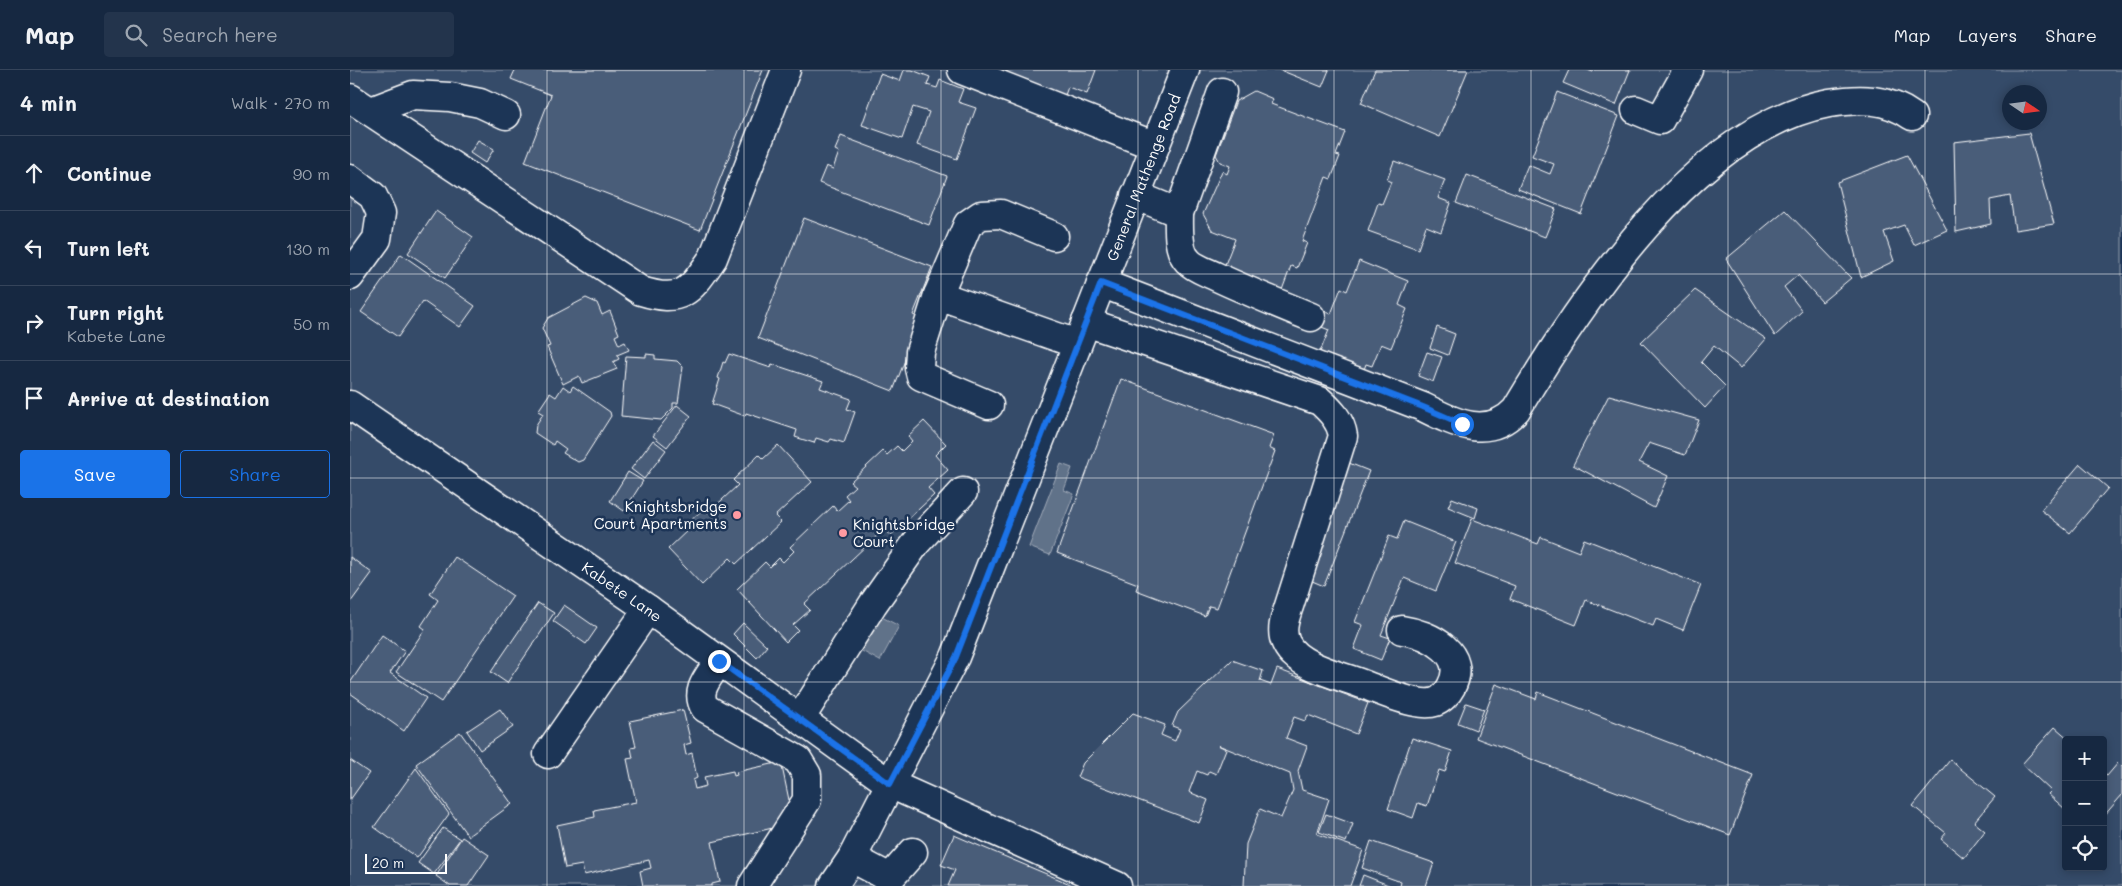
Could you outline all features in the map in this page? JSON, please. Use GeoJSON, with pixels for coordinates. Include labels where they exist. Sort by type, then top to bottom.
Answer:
{"type":"FeatureCollection","features":[{"type":"Feature","properties":{"kind":"street"},"geometry":{"type":"LineString","coordinates":[[360,104],[640,291],[658,296],[680,295],[695,283],[713,258],[786,70]]}},
{"type":"Feature","properties":{"kind":"street"},"geometry":{"type":"LineString","coordinates":[[962,70],[1155,146]]}},
{"type":"Feature","properties":{"kind":"street","name":"General Mathenge Road"},"geometry":{"type":"LineString","coordinates":[[832,886],[852,858],[956,657],[1185,70]]}},
{"type":"Feature","properties":{"kind":"street"},"geometry":{"type":"LineString","coordinates":[[1636,110],[1660,120],[1688,70]]}},
{"type":"Feature","properties":{"kind":"street"},"geometry":{"type":"LineString","coordinates":[[1222,92],[1179,213],[1179,233],[1183,252],[1188,261],[1249,292],[1311,317]]}},
{"type":"Feature","properties":{"kind":"street"},"geometry":{"type":"LineString","coordinates":[[360,104],[413,95],[450,97],[480,103],[506,116]]}},
{"type":"Feature","properties":{"kind":"street"},"geometry":{"type":"LineString","coordinates":[[1101,283],[1415,404],[1462,424],[1485,426],[1505,421],[1516,410],[1585,302],[1642,229],[1694,178],[1739,142],[1784,117],[1810,106],[1841,101],[1874,100],[1898,106],[1912,116]]}},
{"type":"Feature","properties":{"kind":"street"},"geometry":{"type":"LineString","coordinates":[[350,179],[373,196],[380,214],[377,239],[359,247],[350,276]]}},
{"type":"Feature","properties":{"kind":"street"},"geometry":{"type":"LineString","coordinates":[[1135,195],[1179,213]]}},
{"type":"Feature","properties":{"kind":"street"},"geometry":{"type":"LineString","coordinates":[[989,405],[921,376],[919,368],[920,352],[938,294],[968,224],[981,214],[1001,214],[1054,236]]}},
{"type":"Feature","properties":{"kind":"street"},"geometry":{"type":"LineString","coordinates":[[938,294],[1320,402],[1330,409],[1342,428],[1342,436],[1283,626],[1283,635],[1294,655],[1312,666],[1414,702],[1436,702],[1449,691],[1454,681],[1456,666],[1453,659],[1448,650],[1441,644],[1421,634],[1402,630]]}},
{"type":"Feature","properties":{"kind":"street","name":"Kabete Lane"},"geometry":{"type":"LineString","coordinates":[[350,405],[648,609],[890,784],[1117,886]]}},
{"type":"Feature","properties":{"kind":"street"},"geometry":{"type":"LineString","coordinates":[[800,719],[873,604],[916,543],[963,492]]}},
{"type":"Feature","properties":{"kind":"street"},"geometry":{"type":"LineString","coordinates":[[548,754],[648,609]]}},
{"type":"Feature","properties":{"kind":"street"},"geometry":{"type":"LineString","coordinates":[[719,661],[700,692],[700,700],[705,708],[798,760],[807,775],[807,800],[752,886]]}},
{"type":"Feature","properties":{"kind":"street"},"geometry":{"type":"LineString","coordinates":[[852,858],[890,878],[913,852]]}},
{"type":"Feature","properties":{"kind":"shaded area"},"geometry":{"type":"Polygon","coordinates":[[[350,70],[2122,70],[2122,886],[350,886],[350,70]]]}},
{"type":"Feature","properties":{"kind":"shaded area"},"geometry":{"type":"Polygon","coordinates":[[[1061,464],[1072,468],[1064,490],[1074,494],[1050,555],[1029,547],[1061,464]]]}},
{"type":"Feature","properties":{"kind":"shaded area"},"geometry":{"type":"Polygon","coordinates":[[[878,615],[899,626],[880,661],[860,650],[878,615]]]}},
{"type":"Feature","properties":{"kind":"building"},"geometry":{"type":"Polygon","coordinates":[[[515,70],[763,70],[700,230],[525,162],[551,95],[511,79],[515,70]]]}},
{"type":"Feature","properties":{"kind":"building"},"geometry":{"type":"Polygon","coordinates":[[[904,70],[912,70],[930,77],[927,85],[937,88],[940,80],[963,89],[958,102],[976,108],[957,159],[917,145],[929,112],[913,107],[902,139],[862,125],[880,74],[900,81],[904,70]]]}},
{"type":"Feature","properties":{"kind":"building"},"geometry":{"type":"Polygon","coordinates":[[[1007,70],[1096,70],[1087,94],[1068,87],[1061,106],[1038,97],[1042,86],[1029,81],[1025,92],[1002,84],[1007,70]]]}},
{"type":"Feature","properties":{"kind":"building"},"geometry":{"type":"Polygon","coordinates":[[[1280,70],[1329,70],[1322,87],[1280,70]]]}},
{"type":"Feature","properties":{"kind":"building"},"geometry":{"type":"Polygon","coordinates":[[[1375,70],[1468,70],[1440,137],[1361,103],[1375,70]]]}},
{"type":"Feature","properties":{"kind":"building"},"geometry":{"type":"Polygon","coordinates":[[[1569,70],[1593,72],[1594,70],[1630,70],[1616,105],[1563,83],[1569,70]]]}},
{"type":"Feature","properties":{"kind":"building"},"geometry":{"type":"Polygon","coordinates":[[[1254,91],[1273,99],[1271,104],[1345,132],[1336,155],[1340,156],[1331,179],[1326,177],[1302,241],[1307,243],[1297,268],[1291,266],[1282,290],[1224,267],[1235,239],[1212,230],[1203,214],[1222,171],[1227,174],[1230,166],[1220,162],[1216,155],[1236,101],[1254,91]]]}},
{"type":"Feature","properties":{"kind":"building"},"geometry":{"type":"Polygon","coordinates":[[[1557,92],[1619,116],[1581,214],[1518,189],[1528,165],[1550,174],[1554,164],[1532,156],[1557,92]]]}},
{"type":"Feature","properties":{"kind":"building"},"geometry":{"type":"Polygon","coordinates":[[[2029,133],[2054,224],[2015,230],[2010,196],[1990,200],[1991,224],[1956,232],[1954,142],[2029,133]]]}},
{"type":"Feature","properties":{"kind":"building"},"geometry":{"type":"Polygon","coordinates":[[[841,136],[947,176],[929,225],[819,183],[826,166],[833,169],[839,152],[835,150],[841,136]]]}},
{"type":"Feature","properties":{"kind":"building"},"geometry":{"type":"Polygon","coordinates":[[[478,140],[494,149],[485,163],[470,153],[478,140]]]}},
{"type":"Feature","properties":{"kind":"building"},"geometry":{"type":"Polygon","coordinates":[[[1907,155],[1947,230],[1914,245],[1904,225],[1884,232],[1894,261],[1861,277],[1837,182],[1907,155]]]}},
{"type":"Feature","properties":{"kind":"building"},"geometry":{"type":"Polygon","coordinates":[[[1394,161],[1445,180],[1438,198],[1451,203],[1441,232],[1426,226],[1418,249],[1368,231],[1378,203],[1382,204],[1391,182],[1387,180],[1394,161]]]}},
{"type":"Feature","properties":{"kind":"building"},"geometry":{"type":"Polygon","coordinates":[[[1467,175],[1556,209],[1545,237],[1456,203],[1467,175]]]}},
{"type":"Feature","properties":{"kind":"building"},"geometry":{"type":"Polygon","coordinates":[[[1785,210],[1851,278],[1822,302],[1798,275],[1784,287],[1802,311],[1775,336],[1726,259],[1785,210]]]}},
{"type":"Feature","properties":{"kind":"building"},"geometry":{"type":"Polygon","coordinates":[[[436,211],[473,237],[445,278],[408,253],[436,211]]]}},
{"type":"Feature","properties":{"kind":"building"},"geometry":{"type":"Polygon","coordinates":[[[804,218],[932,267],[913,315],[921,319],[893,391],[758,338],[804,218]]]}},
{"type":"Feature","properties":{"kind":"building"},"geometry":{"type":"Polygon","coordinates":[[[401,254],[475,306],[460,327],[423,301],[398,337],[361,312],[401,254]]]}},
{"type":"Feature","properties":{"kind":"building"},"geometry":{"type":"Polygon","coordinates":[[[1359,261],[1408,281],[1399,305],[1407,309],[1391,348],[1381,344],[1372,366],[1366,364],[1362,375],[1341,367],[1344,361],[1320,352],[1329,330],[1314,324],[1320,309],[1331,314],[1341,288],[1347,291],[1359,261]]]}},
{"type":"Feature","properties":{"kind":"building"},"geometry":{"type":"Polygon","coordinates":[[[1695,290],[1766,339],[1741,368],[1714,346],[1701,362],[1725,386],[1705,408],[1641,342],[1695,290]]]}},
{"type":"Feature","properties":{"kind":"building"},"geometry":{"type":"Polygon","coordinates":[[[586,298],[597,303],[602,315],[610,311],[619,334],[615,336],[619,345],[625,342],[629,350],[617,355],[619,359],[613,362],[617,369],[582,383],[579,376],[563,384],[547,347],[550,346],[542,328],[548,318],[586,298]]]}},
{"type":"Feature","properties":{"kind":"building"},"geometry":{"type":"Polygon","coordinates":[[[1437,327],[1455,334],[1448,355],[1430,348],[1437,327]]]}},
{"type":"Feature","properties":{"kind":"building"},"geometry":{"type":"Polygon","coordinates":[[[1427,352],[1442,357],[1433,382],[1418,376],[1427,352]]]}},
{"type":"Feature","properties":{"kind":"building"},"geometry":{"type":"Polygon","coordinates":[[[646,354],[655,355],[655,359],[677,361],[683,367],[678,403],[673,403],[673,408],[661,420],[621,416],[626,356],[646,357],[646,354]]]}},
{"type":"Feature","properties":{"kind":"building"},"geometry":{"type":"Polygon","coordinates":[[[729,354],[771,368],[772,364],[823,381],[820,388],[851,399],[847,409],[855,412],[844,443],[831,439],[829,442],[816,438],[814,443],[795,437],[797,430],[746,413],[745,416],[712,404],[723,362],[725,363],[729,354]]]}},
{"type":"Feature","properties":{"kind":"building"},"geometry":{"type":"Polygon","coordinates":[[[1121,379],[1274,435],[1269,448],[1275,451],[1217,608],[1209,606],[1205,616],[1136,590],[1138,584],[1057,553],[1121,379]]]}},
{"type":"Feature","properties":{"kind":"building"},"geometry":{"type":"Polygon","coordinates":[[[563,386],[570,391],[573,386],[610,412],[611,416],[583,460],[578,462],[563,453],[566,449],[555,441],[553,445],[535,433],[536,425],[543,414],[538,411],[550,393],[556,397],[563,386]]]}},
{"type":"Feature","properties":{"kind":"building"},"geometry":{"type":"Polygon","coordinates":[[[1609,395],[1699,420],[1685,455],[1649,443],[1639,462],[1668,476],[1654,508],[1573,465],[1609,395]]]}},
{"type":"Feature","properties":{"kind":"building"},"geometry":{"type":"Polygon","coordinates":[[[677,405],[691,416],[667,447],[653,436],[677,405]]]}},
{"type":"Feature","properties":{"kind":"building","name":"Knightsbridge Court"},"geometry":{"type":"Polygon","coordinates":[[[924,421],[946,444],[935,455],[948,470],[928,488],[934,495],[890,536],[884,529],[804,604],[810,610],[793,625],[798,630],[786,642],[737,589],[765,562],[770,567],[779,558],[783,562],[794,551],[790,547],[833,506],[837,511],[849,500],[845,495],[855,486],[850,482],[883,451],[887,455],[897,446],[902,451],[912,441],[908,436],[924,421]]]}},
{"type":"Feature","properties":{"kind":"building"},"geometry":{"type":"Polygon","coordinates":[[[653,440],[666,450],[644,479],[631,469],[653,440]]]}},
{"type":"Feature","properties":{"kind":"building","name":"Knightsbridge Court Apartments"},"geometry":{"type":"Polygon","coordinates":[[[778,445],[812,482],[775,516],[781,522],[736,564],[730,558],[702,585],[668,549],[691,527],[686,525],[704,508],[708,513],[738,485],[733,480],[759,455],[763,459],[778,445]]]}},
{"type":"Feature","properties":{"kind":"building"},"geometry":{"type":"Polygon","coordinates":[[[1349,463],[1369,471],[1324,586],[1305,578],[1349,463]]]}},
{"type":"Feature","properties":{"kind":"building"},"geometry":{"type":"Polygon","coordinates":[[[2080,464],[2108,488],[2070,533],[2041,510],[2080,464]]]}},
{"type":"Feature","properties":{"kind":"building"},"geometry":{"type":"Polygon","coordinates":[[[628,472],[643,481],[624,511],[610,501],[628,472]]]}},
{"type":"Feature","properties":{"kind":"building"},"geometry":{"type":"Polygon","coordinates":[[[1452,498],[1478,508],[1475,518],[1448,507],[1452,498]]]}},
{"type":"Feature","properties":{"kind":"building"},"geometry":{"type":"Polygon","coordinates":[[[1472,519],[1538,544],[1541,537],[1579,552],[1584,539],[1701,585],[1683,630],[1656,619],[1653,626],[1586,600],[1576,625],[1510,599],[1515,586],[1455,563],[1472,519]]]}},
{"type":"Feature","properties":{"kind":"building"},"geometry":{"type":"Polygon","coordinates":[[[1404,521],[1456,542],[1436,591],[1404,578],[1381,635],[1390,638],[1381,660],[1354,649],[1363,625],[1355,622],[1389,536],[1397,539],[1404,521]]]}},
{"type":"Feature","properties":{"kind":"building"},"geometry":{"type":"Polygon","coordinates":[[[350,557],[372,573],[350,603],[350,557]]]}},
{"type":"Feature","properties":{"kind":"building"},"geometry":{"type":"Polygon","coordinates":[[[455,557],[513,596],[441,702],[396,672],[425,629],[421,626],[438,600],[430,594],[455,557]]]}},
{"type":"Feature","properties":{"kind":"building"},"geometry":{"type":"Polygon","coordinates":[[[538,603],[554,613],[507,683],[491,672],[538,603]]]}},
{"type":"Feature","properties":{"kind":"building"},"geometry":{"type":"Polygon","coordinates":[[[564,605],[597,628],[586,644],[553,621],[564,605]]]}},
{"type":"Feature","properties":{"kind":"building"},"geometry":{"type":"Polygon","coordinates":[[[743,623],[767,646],[757,658],[733,634],[743,623]]]}},
{"type":"Feature","properties":{"kind":"building"},"geometry":{"type":"Polygon","coordinates":[[[382,635],[405,651],[390,673],[426,698],[404,731],[350,693],[350,683],[382,635]]]}},
{"type":"Feature","properties":{"kind":"building"},"geometry":{"type":"Polygon","coordinates":[[[1232,660],[1263,671],[1260,681],[1271,685],[1277,669],[1368,703],[1356,734],[1308,715],[1305,721],[1294,717],[1286,738],[1307,746],[1298,771],[1302,790],[1329,799],[1317,834],[1363,850],[1350,886],[1244,886],[1246,844],[1260,809],[1281,818],[1293,790],[1290,774],[1218,745],[1226,749],[1216,774],[1209,771],[1207,775],[1197,771],[1189,792],[1208,800],[1199,823],[1077,777],[1083,763],[1133,713],[1165,725],[1161,735],[1175,741],[1180,729],[1172,726],[1178,712],[1232,660]]]}},
{"type":"Feature","properties":{"kind":"building"},"geometry":{"type":"Polygon","coordinates":[[[1496,684],[1536,699],[1538,692],[1753,775],[1730,835],[1476,738],[1496,684]]]}},
{"type":"Feature","properties":{"kind":"building"},"geometry":{"type":"Polygon","coordinates":[[[1466,703],[1484,709],[1476,730],[1458,723],[1466,703]]]}},
{"type":"Feature","properties":{"kind":"building"},"geometry":{"type":"Polygon","coordinates":[[[500,709],[513,727],[480,750],[467,731],[500,709]]]}},
{"type":"Feature","properties":{"kind":"building"},"geometry":{"type":"Polygon","coordinates":[[[683,710],[691,743],[684,745],[686,755],[692,753],[697,778],[693,780],[695,789],[706,786],[704,777],[733,771],[734,776],[737,775],[736,772],[781,762],[793,819],[790,824],[712,842],[720,882],[712,884],[712,886],[643,886],[640,871],[651,868],[649,860],[584,875],[582,865],[565,868],[557,825],[595,817],[594,810],[636,802],[627,759],[633,758],[631,748],[636,747],[630,721],[683,710]]]}},
{"type":"Feature","properties":{"kind":"building"},"geometry":{"type":"Polygon","coordinates":[[[2055,727],[2065,736],[2062,736],[2062,806],[2048,794],[2051,791],[2022,764],[2055,727]]]}},
{"type":"Feature","properties":{"kind":"building"},"geometry":{"type":"Polygon","coordinates":[[[460,732],[512,804],[468,836],[416,764],[460,732]]]}},
{"type":"Feature","properties":{"kind":"building"},"geometry":{"type":"Polygon","coordinates":[[[1412,738],[1452,751],[1445,772],[1439,770],[1427,806],[1418,803],[1413,818],[1388,809],[1412,738]]]}},
{"type":"Feature","properties":{"kind":"building"},"geometry":{"type":"Polygon","coordinates":[[[350,760],[369,773],[350,800],[350,760]]]}},
{"type":"Feature","properties":{"kind":"building"},"geometry":{"type":"Polygon","coordinates":[[[1950,760],[1995,797],[1974,822],[1985,831],[1964,858],[1941,839],[1946,833],[1913,806],[1950,760]]]}},
{"type":"Feature","properties":{"kind":"building"},"geometry":{"type":"Polygon","coordinates":[[[2118,763],[2122,767],[2122,795],[2107,812],[2107,781],[2107,776],[2118,763]]]}},
{"type":"Feature","properties":{"kind":"building"},"geometry":{"type":"Polygon","coordinates":[[[416,768],[449,814],[417,858],[374,827],[416,768]]]}},
{"type":"Feature","properties":{"kind":"building"},"geometry":{"type":"Polygon","coordinates":[[[1326,814],[1353,824],[1346,842],[1319,832],[1326,814]]]}},
{"type":"Feature","properties":{"kind":"building"},"geometry":{"type":"Polygon","coordinates":[[[443,828],[460,839],[434,874],[418,863],[443,828]]]}},
{"type":"Feature","properties":{"kind":"building"},"geometry":{"type":"Polygon","coordinates":[[[954,835],[1075,886],[948,886],[955,870],[941,865],[954,835]]]}},
{"type":"Feature","properties":{"kind":"building"},"geometry":{"type":"Polygon","coordinates":[[[462,837],[489,855],[468,886],[450,886],[436,876],[462,837]]]}},
{"type":"Feature","properties":{"kind":"building"},"geometry":{"type":"Polygon","coordinates":[[[1371,841],[1434,863],[1426,886],[1400,886],[1401,882],[1362,868],[1371,841]]]}},
{"type":"Feature","properties":{"kind":"building"},"geometry":{"type":"Polygon","coordinates":[[[1363,875],[1391,886],[1359,886],[1363,875]]]}},
{"type":"Feature","properties":{"kind":"place","name":"Knightsbridge Court Apartments"},"geometry":{"type":"Point","coordinates":[737,515]}},
{"type":"Feature","properties":{"kind":"place","name":"Knightsbridge Court"},"geometry":{"type":"Point","coordinates":[843,533]}},
{"type":"Feature","properties":{"kind":"route"},"geometry":{"type":"LineString","coordinates":[[719,661],[890,784],[956,657],[1101,283],[1423,407],[1462,424]]}}]}
